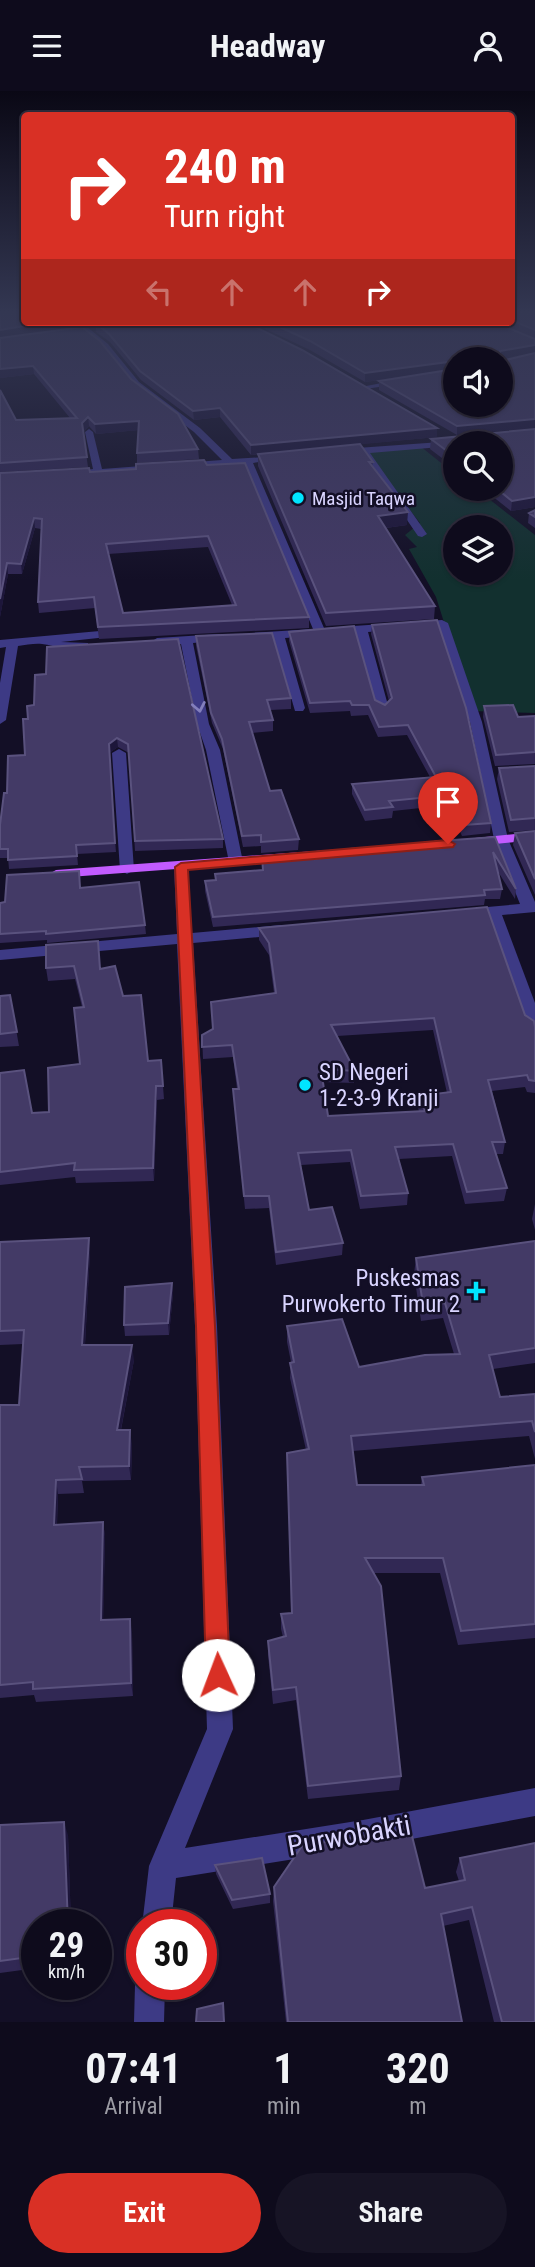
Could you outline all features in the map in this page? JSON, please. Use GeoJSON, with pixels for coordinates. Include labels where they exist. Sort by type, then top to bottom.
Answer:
{"type":"FeatureCollection","features":[{"type":"Feature","properties":{"kind":"main road"},"geometry":{"type":"LineString","coordinates":[[38,875],[181,867],[535,836]]}},
{"type":"Feature","properties":{"kind":"street"},"geometry":{"type":"LineString","coordinates":[[156,399],[197,430],[230,462]]}},
{"type":"Feature","properties":{"kind":"street"},"geometry":{"type":"LineString","coordinates":[[89,432],[98,471]]}},
{"type":"Feature","properties":{"kind":"street"},"geometry":{"type":"LineString","coordinates":[[329,454],[443,443]]}},
{"type":"Feature","properties":{"kind":"street"},"geometry":{"type":"LineString","coordinates":[[364,450],[422,534]]}},
{"type":"Feature","properties":{"kind":"street"},"geometry":{"type":"LineString","coordinates":[[58,474],[289,457]]}},
{"type":"Feature","properties":{"kind":"street"},"geometry":{"type":"LineString","coordinates":[[248,461],[317,626]]}},
{"type":"Feature","properties":{"kind":"street"},"geometry":{"type":"LineString","coordinates":[[251,625],[361,629],[442,623],[492,773],[501,839],[532,907],[453,915]]}},
{"type":"Feature","properties":{"kind":"street"},"geometry":{"type":"LineString","coordinates":[[225,627],[146,637],[186,640],[279,636],[317,626]]}},
{"type":"Feature","properties":{"kind":"street"},"geometry":{"type":"LineString","coordinates":[[361,629],[383,709]]}},
{"type":"Feature","properties":{"kind":"street"},"geometry":{"type":"LineString","coordinates":[[279,636],[299,708]]}},
{"type":"Feature","properties":{"kind":"street"},"geometry":{"type":"LineString","coordinates":[[0,720],[7,643],[46,641],[64,647],[132,638]]}},
{"type":"Feature","properties":{"kind":"street"},"geometry":{"type":"LineString","coordinates":[[186,640],[203,724],[213,750],[236,862]]}},
{"type":"Feature","properties":{"kind":"street"},"geometry":{"type":"LineString","coordinates":[[119,753],[127,870]]}},
{"type":"Feature","properties":{"kind":"street"},"geometry":{"type":"LineString","coordinates":[[158,1909],[163,1866],[220,1729],[206,1326],[181,867]]}},
{"type":"Feature","properties":{"kind":"street"},"geometry":{"type":"LineString","coordinates":[[493,911],[527,978],[535,1026]]}},
{"type":"Feature","properties":{"kind":"street"},"geometry":{"type":"LineString","coordinates":[[0,955],[292,929]]}},
{"type":"Feature","properties":{"kind":"street","name":"Purwobakti"},"geometry":{"type":"LineString","coordinates":[[163,1866],[363,1834],[535,1802]]}},
{"type":"Feature","properties":{"kind":"street"},"geometry":{"type":"LineString","coordinates":[[149,2022],[150,2000]]}},
{"type":"Feature","properties":{"kind":"green space"},"geometry":{"type":"Polygon","coordinates":[[[420,446],[443,464],[443,501],[492,501],[509,515],[443,515],[443,585],[513,585],[513,518],[535,535],[535,713],[472,711],[436,597],[409,549],[417,547],[405,535],[420,523],[364,451],[420,446]]]}},
{"type":"Feature","properties":{"kind":"building"},"geometry":{"type":"Polygon","coordinates":[[[0,399],[5,399],[16,420],[77,418],[61,399],[158,399],[178,414],[198,449],[137,453],[139,421],[95,424],[88,417],[82,423],[87,457],[0,463],[0,399]]]}},
{"type":"Feature","properties":{"kind":"building"},"geometry":{"type":"Polygon","coordinates":[[[177,399],[387,399],[437,428],[251,445],[220,408],[193,411],[177,399]]]}},
{"type":"Feature","properties":{"kind":"building"},"geometry":{"type":"Polygon","coordinates":[[[410,399],[443,399],[443,417],[513,417],[513,399],[535,399],[535,419],[457,426],[410,399]]]}},
{"type":"Feature","properties":{"kind":"building"},"geometry":{"type":"Polygon","coordinates":[[[535,429],[535,497],[513,501],[513,431],[535,429]]]}},
{"type":"Feature","properties":{"kind":"building"},"geometry":{"type":"Polygon","coordinates":[[[443,438],[443,448],[431,439],[443,438]]]}},
{"type":"Feature","properties":{"kind":"building"},"geometry":{"type":"Polygon","coordinates":[[[360,444],[373,462],[369,462],[408,512],[378,516],[435,606],[326,613],[258,454],[360,444]]]}},
{"type":"Feature","properties":{"kind":"building"},"geometry":{"type":"Polygon","coordinates":[[[204,460],[207,465],[245,463],[309,617],[98,627],[94,597],[38,602],[42,519],[34,518],[21,564],[7,563],[0,599],[0,473],[89,468],[90,472],[136,469],[136,464],[204,460]],[[208,536],[106,544],[123,613],[236,605],[208,536]]]}},
{"type":"Feature","properties":{"kind":"building"},"geometry":{"type":"Polygon","coordinates":[[[437,620],[466,708],[491,823],[464,825],[449,795],[389,801],[393,807],[365,810],[352,784],[436,777],[408,725],[379,727],[369,705],[352,705],[350,701],[310,703],[289,632],[354,626],[375,700],[385,705],[392,698],[372,625],[437,620]]]}},
{"type":"Feature","properties":{"kind":"building"},"geometry":{"type":"Polygon","coordinates":[[[272,633],[291,698],[267,700],[273,720],[249,722],[270,791],[281,790],[299,839],[261,842],[261,835],[242,836],[222,739],[211,713],[196,636],[272,633]]]}},
{"type":"Feature","properties":{"kind":"building"},"geometry":{"type":"Polygon","coordinates":[[[178,639],[223,839],[135,841],[128,744],[117,738],[109,744],[115,843],[76,845],[77,856],[8,860],[8,849],[0,849],[0,825],[4,793],[7,793],[8,756],[25,755],[23,719],[28,719],[27,706],[34,705],[35,675],[46,674],[47,647],[178,639]]]}},
{"type":"Feature","properties":{"kind":"building"},"geometry":{"type":"Polygon","coordinates":[[[513,705],[518,717],[535,716],[535,752],[496,755],[484,706],[513,705]]]}},
{"type":"Feature","properties":{"kind":"building"},"geometry":{"type":"Polygon","coordinates":[[[535,766],[535,818],[511,820],[499,768],[535,766]]]}},
{"type":"Feature","properties":{"kind":"building"},"geometry":{"type":"Polygon","coordinates":[[[535,831],[535,879],[515,833],[535,831]]]}},
{"type":"Feature","properties":{"kind":"building"},"geometry":{"type":"Polygon","coordinates":[[[495,837],[516,889],[493,852],[502,889],[484,890],[485,895],[213,917],[205,881],[216,880],[215,874],[263,870],[262,857],[313,853],[315,859],[349,849],[402,845],[407,850],[439,841],[495,837]]]}},
{"type":"Feature","properties":{"kind":"building"},"geometry":{"type":"Polygon","coordinates":[[[79,871],[80,888],[139,882],[145,925],[46,934],[46,931],[0,934],[0,903],[5,902],[7,875],[79,871]]]}},
{"type":"Feature","properties":{"kind":"building"},"geometry":{"type":"Polygon","coordinates":[[[487,907],[525,1015],[534,1021],[535,1027],[535,1081],[529,1080],[527,1075],[488,1080],[505,1142],[492,1142],[507,1188],[467,1192],[453,1144],[395,1147],[408,1193],[361,1196],[351,1150],[298,1153],[309,1210],[332,1207],[343,1243],[276,1252],[269,1196],[244,1196],[233,1089],[239,1089],[232,1045],[202,1047],[202,1035],[213,1029],[211,1002],[276,993],[269,943],[259,928],[487,907]],[[434,1018],[331,1025],[355,1071],[321,1069],[328,1116],[425,1111],[419,1096],[451,1092],[434,1018]]]}},
{"type":"Feature","properties":{"kind":"building"},"geometry":{"type":"Polygon","coordinates":[[[98,941],[100,969],[115,966],[123,996],[141,995],[148,1061],[161,1060],[163,1086],[156,1086],[153,1168],[74,1170],[75,1163],[0,1172],[0,1073],[24,1070],[32,1113],[49,1112],[48,1068],[80,1064],[74,1008],[84,1007],[74,966],[46,968],[46,945],[98,941]]]}},
{"type":"Feature","properties":{"kind":"building"},"geometry":{"type":"Polygon","coordinates":[[[10,995],[17,1032],[0,1034],[0,996],[10,995]]]}},
{"type":"Feature","properties":{"kind":"building"},"geometry":{"type":"Polygon","coordinates":[[[89,1238],[82,1345],[132,1345],[117,1430],[130,1430],[129,1466],[79,1467],[82,1479],[56,1480],[54,1525],[103,1522],[101,1620],[130,1619],[131,1683],[33,1689],[33,1682],[0,1685],[0,1405],[19,1405],[24,1330],[0,1331],[0,1242],[89,1238]]]}},
{"type":"Feature","properties":{"kind":"building"},"geometry":{"type":"Polygon","coordinates":[[[535,1241],[535,1348],[489,1355],[500,1397],[535,1394],[535,1432],[532,1421],[351,1436],[357,1485],[424,1485],[422,1477],[535,1465],[535,1624],[461,1631],[443,1558],[365,1558],[381,1586],[401,1776],[308,1786],[296,1687],[273,1690],[268,1641],[286,1636],[281,1614],[292,1613],[287,1453],[309,1449],[290,1363],[294,1362],[287,1326],[342,1319],[359,1367],[425,1355],[460,1354],[445,1303],[423,1305],[416,1258],[535,1241]]]}},
{"type":"Feature","properties":{"kind":"building"},"geometry":{"type":"Polygon","coordinates":[[[172,1283],[168,1323],[124,1325],[125,1287],[172,1283]]]}},
{"type":"Feature","properties":{"kind":"building"},"geometry":{"type":"Polygon","coordinates":[[[64,1822],[67,1909],[21,1909],[21,1958],[0,1961],[0,1825],[64,1822]]]}},
{"type":"Feature","properties":{"kind":"building"},"geometry":{"type":"Polygon","coordinates":[[[410,1828],[425,1888],[465,1880],[460,1858],[535,1843],[535,2022],[502,2022],[472,1907],[441,1914],[462,2022],[288,2022],[274,1887],[302,1846],[410,1828]]]}},
{"type":"Feature","properties":{"kind":"building"},"geometry":{"type":"Polygon","coordinates":[[[262,1858],[270,1894],[232,1900],[215,1865],[262,1858]]]}},
{"type":"Feature","properties":{"kind":"building"},"geometry":{"type":"Polygon","coordinates":[[[223,2003],[224,2022],[196,2022],[197,2009],[223,2003]]]}},
{"type":"Feature","properties":{"kind":"place","name":"Masjid Taqwa"},"geometry":{"type":"Point","coordinates":[298,498]}},
{"type":"Feature","properties":{"kind":"place","name":"SD Negeri 1-2-3-9 Kranji"},"geometry":{"type":"Point","coordinates":[305,1085]}},
{"type":"Feature","properties":{"kind":"place","name":"Puskesmas Purwokerto Timur 2"},"geometry":{"type":"Point","coordinates":[476,1291]}},
{"type":"Feature","properties":{"kind":"route"},"geometry":{"type":"LineString","coordinates":[[218,1675],[206,1326],[181,867],[448,844]]}}]}
